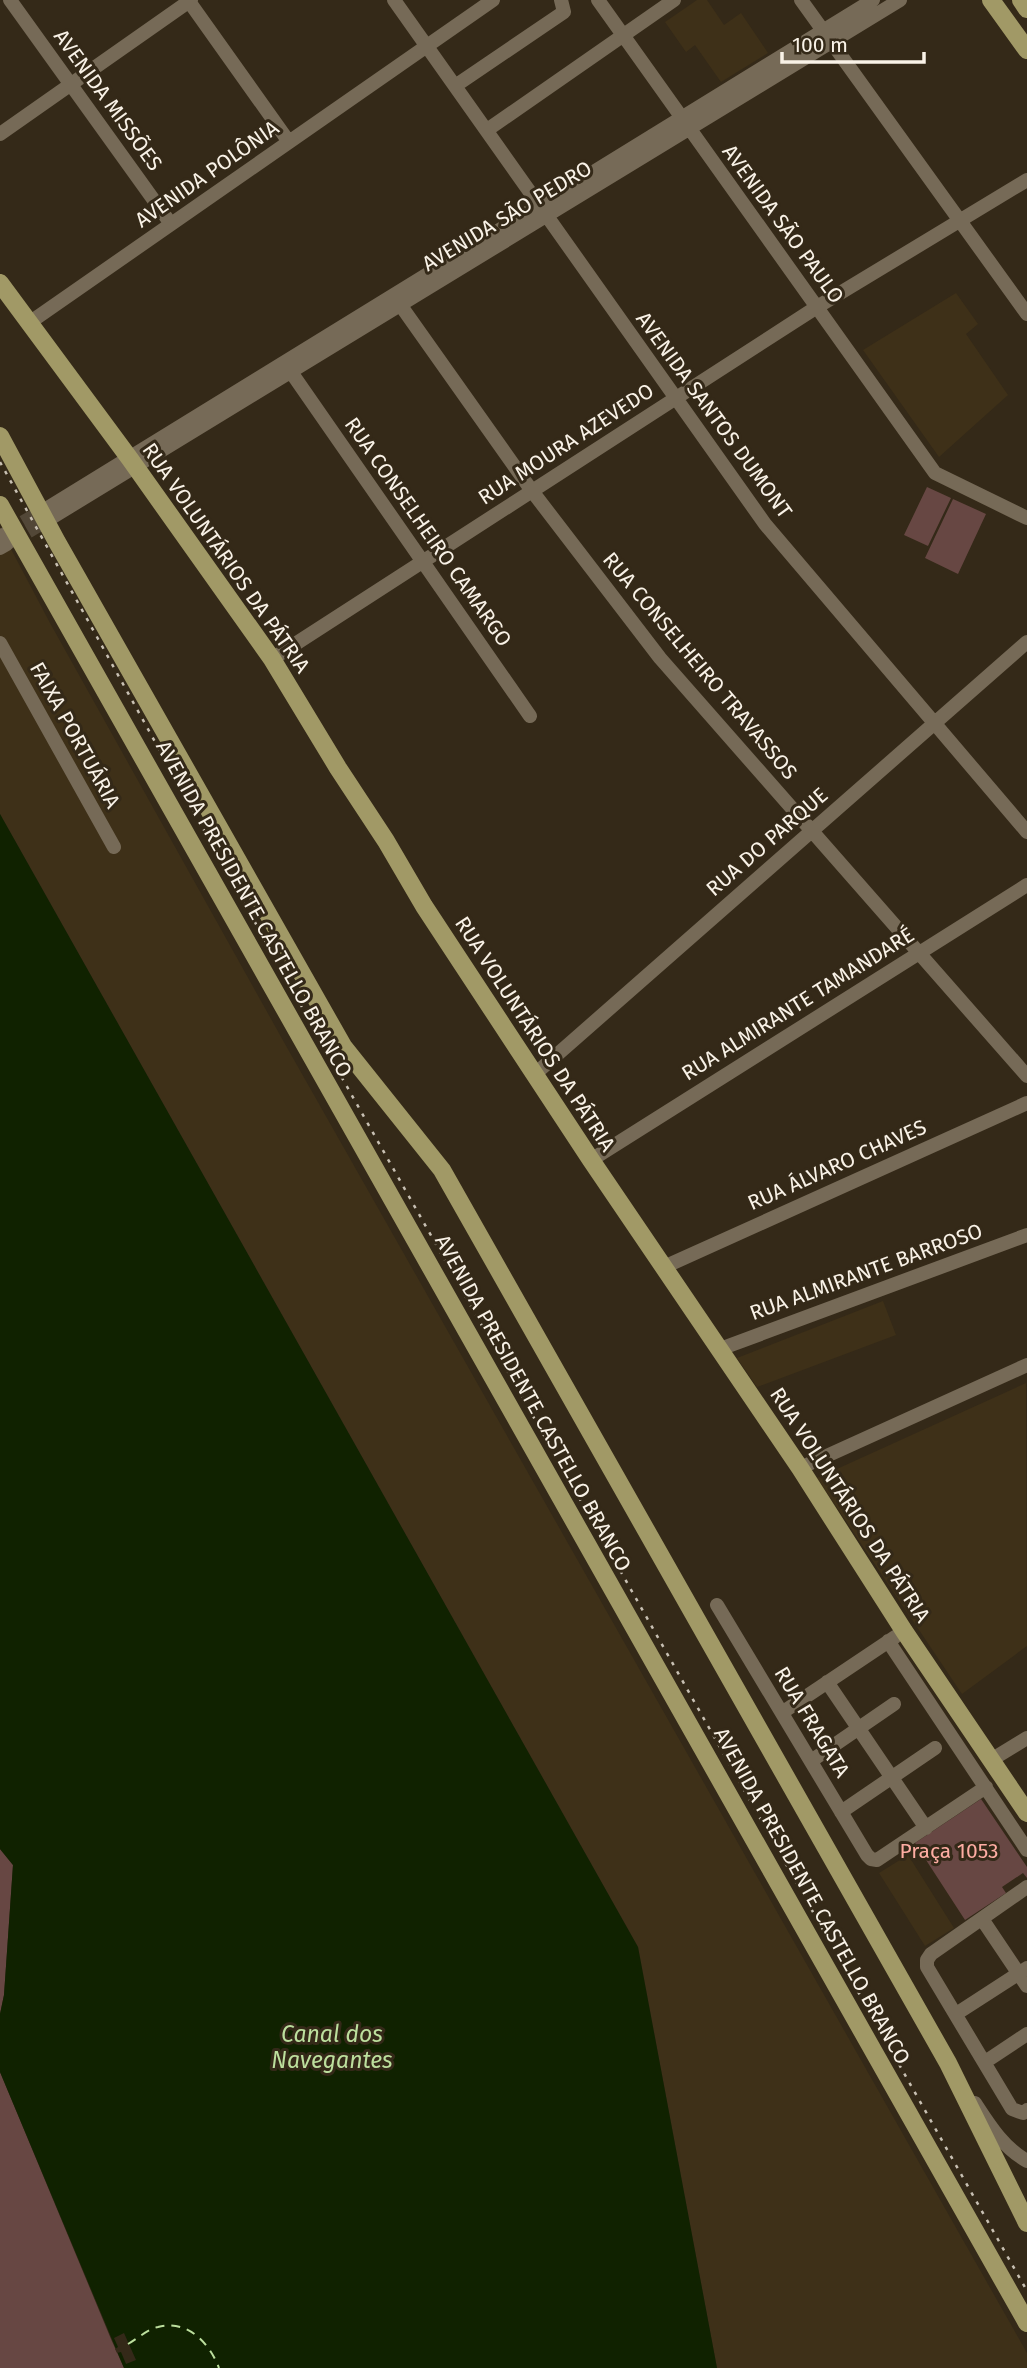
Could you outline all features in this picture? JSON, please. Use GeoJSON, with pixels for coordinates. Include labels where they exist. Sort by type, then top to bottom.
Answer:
{"type":"FeatureCollection","features":[{"type":"Feature","properties":{"kind":"main road"},"geometry":{"type":"LineString","coordinates":[[991,0],[1027,50]]}},
{"type":"Feature","properties":{"kind":"main road"},"geometry":{"type":"LineString","coordinates":[[1020,0],[1027,9]]}},
{"type":"Feature","properties":{"kind":"main road","name":"RUA VOLUNTÁRIOS DA PÁTRIA"},"geometry":{"type":"LineString","coordinates":[[0,283],[133,463],[272,659],[424,906],[1027,1813]]}},
{"type":"Feature","properties":{"kind":"main road","name":"AVENIDA PRESIDENTE CASTELLO BRANCO"},"geometry":{"type":"LineString","coordinates":[[0,436],[57,542],[343,1046],[442,1170],[948,2063],[1027,2223]]}},
{"type":"Feature","properties":{"kind":"main road","name":"AVENIDA PRESIDENTE CASTELLO BRANCO"},"geometry":{"type":"LineString","coordinates":[[2,508],[1027,2323]]}},
{"type":"Feature","properties":{"kind":"street","name":"AVENIDA MISSÕES"},"geometry":{"type":"LineString","coordinates":[[10,0],[171,224]]}},
{"type":"Feature","properties":{"kind":"street"},"geometry":{"type":"LineString","coordinates":[[0,134],[189,0],[289,142]]}},
{"type":"Feature","properties":{"kind":"street","name":"AVENIDA SANTOS DUMONT"},"geometry":{"type":"LineString","coordinates":[[394,0],[765,524],[1027,832]]}},
{"type":"Feature","properties":{"kind":"street","name":"AVENIDA POLÔNIA"},"geometry":{"type":"LineString","coordinates":[[29,323],[493,0]]}},
{"type":"Feature","properties":{"kind":"street"},"geometry":{"type":"LineString","coordinates":[[455,86],[564,12],[561,0]]}},
{"type":"Feature","properties":{"kind":"street","name":"AVENIDA SÃO PAULO"},"geometry":{"type":"LineString","coordinates":[[598,0],[935,473],[1027,518]]}},
{"type":"Feature","properties":{"kind":"street"},"geometry":{"type":"LineString","coordinates":[[487,130],[674,0]]}},
{"type":"Feature","properties":{"kind":"street"},"geometry":{"type":"LineString","coordinates":[[801,0],[1027,314]]}},
{"type":"Feature","properties":{"kind":"street","name":"AVENIDA SÃO PEDRO"},"geometry":{"type":"LineString","coordinates":[[827,37],[873,0]]}},
{"type":"Feature","properties":{"kind":"street","name":"AVENIDA SÃO PEDRO"},"geometry":{"type":"LineString","coordinates":[[133,463],[827,37],[900,0]]}},
{"type":"Feature","properties":{"kind":"street"},"geometry":{"type":"LineString","coordinates":[[409,59],[425,58],[439,63]]}},
{"type":"Feature","properties":{"kind":"street","name":"RUA MOURA AZEVEDO"},"geometry":{"type":"LineString","coordinates":[[272,659],[817,307],[1027,180]]}},
{"type":"Feature","properties":{"kind":"street"},"geometry":{"type":"LineString","coordinates":[[520,218],[527,200],[525,183]]}},
{"type":"Feature","properties":{"kind":"street","name":"AVENIDA SÃO PEDRO"},"geometry":{"type":"LineString","coordinates":[[133,463],[291,372],[520,218],[544,210]]}},
{"type":"Feature","properties":{"kind":"street","name":"RUA CONSELHEIRO TRAVASSOS"},"geometry":{"type":"LineString","coordinates":[[397,301],[532,491],[660,657],[1027,1076]]}},
{"type":"Feature","properties":{"kind":"street","name":"RUA CONSELHEIRO CAMARGO"},"geometry":{"type":"LineString","coordinates":[[291,372],[530,716]]}},
{"type":"Feature","properties":{"kind":"street"},"geometry":{"type":"LineString","coordinates":[[49,513],[133,463]]}},
{"type":"Feature","properties":{"kind":"street","name":"RUA DO PARQUE"},"geometry":{"type":"LineString","coordinates":[[535,1074],[1027,642]]}},
{"type":"Feature","properties":{"kind":"street","name":"FAIXA PORTUÁRIA"},"geometry":{"type":"LineString","coordinates":[[0,643],[114,847]]}},
{"type":"Feature","properties":{"kind":"street","name":"RUA ALMIRANTE TAMANDARÉ"},"geometry":{"type":"LineString","coordinates":[[591,1160],[1027,885]]}},
{"type":"Feature","properties":{"kind":"street","name":"RUA ÁLVARO CHAVES"},"geometry":{"type":"LineString","coordinates":[[664,1266],[1027,1102]]}},
{"type":"Feature","properties":{"kind":"street","name":"RUA ALMIRANTE BARROSO"},"geometry":{"type":"LineString","coordinates":[[720,1349],[1027,1235]]}},
{"type":"Feature","properties":{"kind":"street"},"geometry":{"type":"LineString","coordinates":[[800,1468],[1027,1365]]}},
{"type":"Feature","properties":{"kind":"street","name":"RUA FRAGATA"},"geometry":{"type":"LineString","coordinates":[[717,1605],[867,1855],[877,1860],[926,1828]]}},
{"type":"Feature","properties":{"kind":"street"},"geometry":{"type":"LineString","coordinates":[[783,1712],[904,1630]]}},
{"type":"Feature","properties":{"kind":"street"},"geometry":{"type":"LineString","coordinates":[[888,1641],[1027,1850]]}},
{"type":"Feature","properties":{"kind":"street"},"geometry":{"type":"LineString","coordinates":[[827,1682],[926,1828],[986,1787]]}},
{"type":"Feature","properties":{"kind":"street"},"geometry":{"type":"LineString","coordinates":[[811,1761],[894,1704]]}},
{"type":"Feature","properties":{"kind":"street"},"geometry":{"type":"LineString","coordinates":[[991,1760],[1027,1738]]}},
{"type":"Feature","properties":{"kind":"street"},"geometry":{"type":"LineString","coordinates":[[841,1812],[935,1748]]}},
{"type":"Feature","properties":{"kind":"street"},"geometry":{"type":"LineString","coordinates":[[1022,2111],[1012,2109],[927,1967],[927,1960],[931,1954],[1027,1888]]}},
{"type":"Feature","properties":{"kind":"street"},"geometry":{"type":"LineString","coordinates":[[956,2014],[1024,1976],[982,1919]]}},
{"type":"Feature","properties":{"kind":"street"},"geometry":{"type":"LineString","coordinates":[[985,2062],[1027,2034]]}},
{"type":"Feature","properties":{"kind":"street"},"geometry":{"type":"LineString","coordinates":[[948,2063],[998,2137],[1027,2161]]}},
{"type":"Feature","properties":{"kind":"shaded area"},"geometry":{"type":"Polygon","coordinates":[[[697,0],[707,0],[724,25],[741,13],[768,53],[721,82],[695,45],[686,52],[665,22],[697,0]]]}},
{"type":"Feature","properties":{"kind":"shaded area"},"geometry":{"type":"Polygon","coordinates":[[[956,293],[978,324],[966,334],[1008,395],[939,457],[863,350],[956,293]]]}},
{"type":"Feature","properties":{"kind":"shaded area"},"geometry":{"type":"Polygon","coordinates":[[[0,532],[285,1044],[1027,2353],[1027,2368],[717,2368],[638,1947],[0,814],[0,532]]]}},
{"type":"Feature","properties":{"kind":"shaded area"},"geometry":{"type":"Polygon","coordinates":[[[883,1301],[896,1335],[757,1387],[737,1358],[883,1301]]]}},
{"type":"Feature","properties":{"kind":"shaded area"},"geometry":{"type":"Polygon","coordinates":[[[1026,1383],[1027,1646],[962,1694],[817,1478],[1026,1383]]]}},
{"type":"Feature","properties":{"kind":"shaded area"},"geometry":{"type":"Polygon","coordinates":[[[908,1855],[954,1928],[925,1946],[879,1873],[908,1855]]]}},
{"type":"Feature","properties":{"kind":"green space"},"geometry":{"type":"Polygon","coordinates":[[[927,487],[951,498],[928,546],[904,535],[927,487]]]}},
{"type":"Feature","properties":{"kind":"green space"},"geometry":{"type":"Polygon","coordinates":[[[953,499],[986,514],[958,574],[925,558],[953,499]]]}},
{"type":"Feature","properties":{"kind":"green space","name":"Praça 1053"},"geometry":{"type":"Polygon","coordinates":[[[981,1799],[1027,1867],[1027,1878],[1023,1873],[1002,1887],[1006,1893],[965,1920],[915,1843],[981,1799]]]}},
{"type":"Feature","properties":{"kind":"green space"},"geometry":{"type":"Polygon","coordinates":[[[0,1849],[13,1865],[4,1995],[0,2014],[0,1849]]]}},
{"type":"Feature","properties":{"kind":"green space"},"geometry":{"type":"Polygon","coordinates":[[[0,2072],[111,2339],[124,2368],[0,2368],[0,2072]]]}},
{"type":"Feature","properties":{"kind":"water","name":"Canal dos Navegantes"},"geometry":{"type":"Polygon","coordinates":[[[0,814],[638,1947],[717,2368],[124,2368],[0,2072],[0,2014],[4,1995],[13,1865],[0,1849],[0,814]]]}},
{"type":"Feature","properties":{"kind":"pier"},"geometry":{"type":"Polygon","coordinates":[[[124,2333],[136,2360],[126,2364],[121,2352],[117,2353],[115,2349],[118,2347],[114,2338],[124,2333]]]}},
{"type":"Feature","properties":{"kind":"ferry route"},"geometry":{"type":"LineString","coordinates":[[128,2344],[154,2328],[169,2325],[179,2327],[204,2342],[219,2368]]}},
{"type":"Feature","properties":{"kind":"tunnel"},"geometry":{"type":"LineString","coordinates":[[5,533],[46,509]]}},
{"type":"Feature","properties":{"kind":"tunnel"},"geometry":{"type":"LineString","coordinates":[[10,542],[51,518]]}},
{"type":"Feature","properties":{"kind":"railway"},"geometry":{"type":"LineString","coordinates":[[0,462],[302,1007],[1027,2291]]}}]}
